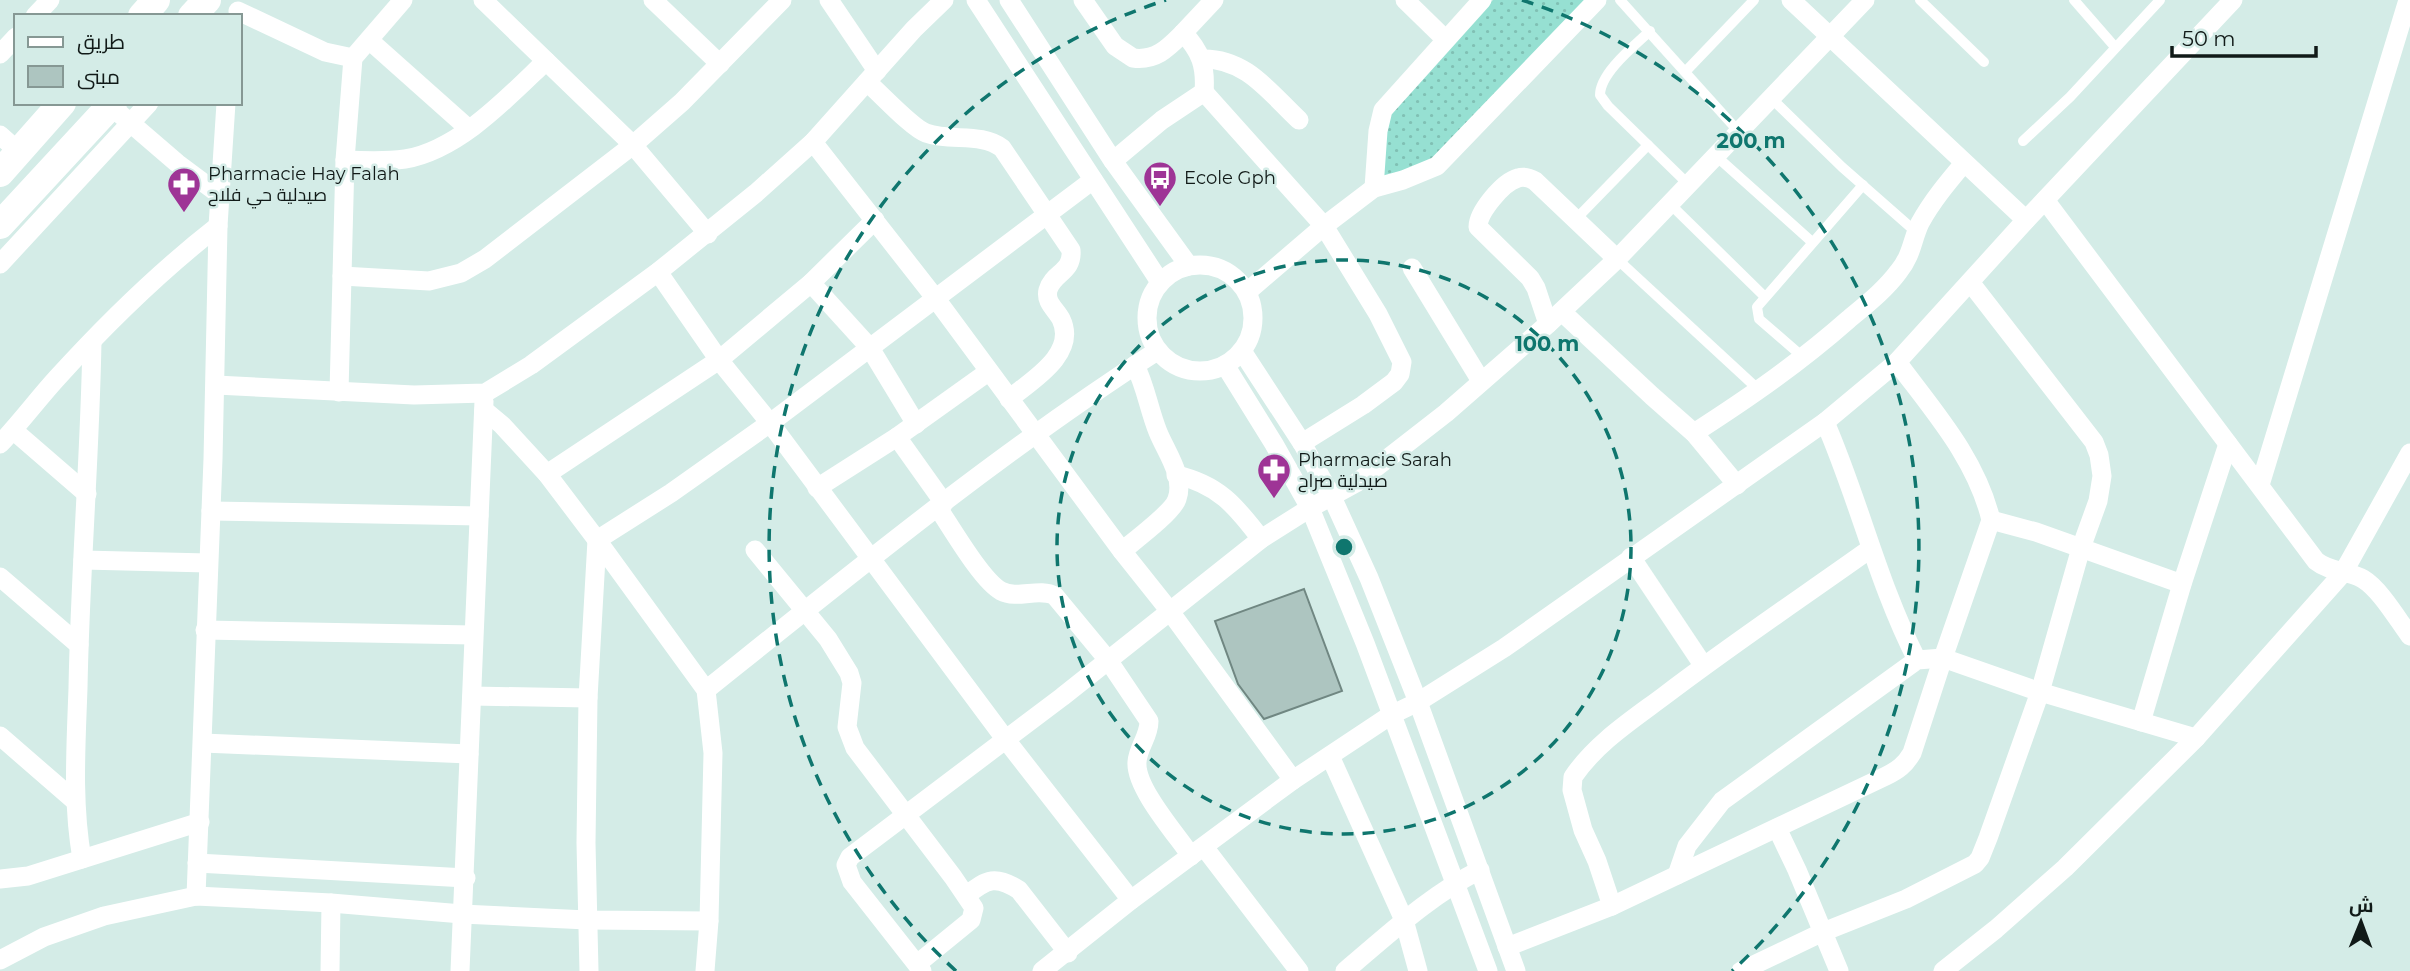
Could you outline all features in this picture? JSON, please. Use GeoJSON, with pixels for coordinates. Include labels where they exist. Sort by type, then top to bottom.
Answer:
{"type":"FeatureCollection","features":[{"type":"Feature","properties":{"kind":"main road"},"geometry":{"type":"LineString","coordinates":[[144,14],[156,0]]}},
{"type":"Feature","properties":{"kind":"main road"},"geometry":{"type":"LineString","coordinates":[[194,14],[206,0]]}},
{"type":"Feature","properties":{"kind":"main road"},"geometry":{"type":"LineString","coordinates":[[0,173],[9,144],[59,105]]}},
{"type":"Feature","properties":{"kind":"main road"},"geometry":{"type":"LineString","coordinates":[[0,225],[118,111]]}},
{"type":"Feature","properties":{"kind":"street"},"geometry":{"type":"LineString","coordinates":[[37,14],[50,0]]}},
{"type":"Feature","properties":{"kind":"street"},"geometry":{"type":"LineString","coordinates":[[339,392],[345,160],[353,58],[403,0]]}},
{"type":"Feature","properties":{"kind":"street"},"geometry":{"type":"LineString","coordinates":[[483,0],[633,145],[708,234]]}},
{"type":"Feature","properties":{"kind":"street"},"geometry":{"type":"LineString","coordinates":[[653,0],[720,64]]}},
{"type":"Feature","properties":{"kind":"street"},"geometry":{"type":"LineString","coordinates":[[342,276],[413,282],[447,278],[485,259],[633,145],[720,64],[782,0]]}},
{"type":"Feature","properties":{"kind":"street"},"geometry":{"type":"LineString","coordinates":[[829,0],[872,77],[911,124],[923,132],[960,140],[992,141],[1013,162],[1071,250],[1070,264],[1050,286],[1047,299],[1062,320],[1064,340],[1061,350],[1051,364],[1009,399]]}},
{"type":"Feature","properties":{"kind":"street"},"geometry":{"type":"LineString","coordinates":[[215,385],[484,401],[708,234],[813,142],[944,0]]}},
{"type":"Feature","properties":{"kind":"street"},"geometry":{"type":"LineString","coordinates":[[976,0],[1160,282]]}},
{"type":"Feature","properties":{"kind":"street"},"geometry":{"type":"LineString","coordinates":[[1009,0],[1112,161],[1189,266]]}},
{"type":"Feature","properties":{"kind":"street"},"geometry":{"type":"LineString","coordinates":[[1092,4],[1115,46],[1133,58],[1142,59],[1166,51],[1214,0]]}},
{"type":"Feature","properties":{"kind":"street"},"geometry":{"type":"LineString","coordinates":[[1374,188],[1378,131],[1383,110],[1482,0]]}},
{"type":"Feature","properties":{"kind":"street"},"geometry":{"type":"LineString","coordinates":[[1247,292],[1324,226],[1374,188],[1437,166],[1597,0]]}},
{"type":"Feature","properties":{"kind":"street"},"geometry":{"type":"LineString","coordinates":[[1791,0],[2026,220]]}},
{"type":"Feature","properties":{"kind":"street"},"geometry":{"type":"LineString","coordinates":[[755,550],[828,639],[849,673],[852,683],[847,727],[855,748],[905,815],[967,895],[974,908],[971,920],[919,967],[852,882],[846,865],[850,857],[905,815],[1006,740],[1261,539],[1356,483],[1481,381],[1555,318],[1617,259],[1865,0]]}},
{"type":"Feature","properties":{"kind":"street"},"geometry":{"type":"LineString","coordinates":[[1042,971],[1068,953],[1131,900],[1293,780],[1391,715],[1418,702],[1504,648],[1825,422],[1897,362],[2233,0]]}},
{"type":"Feature","properties":{"kind":"street"},"geometry":{"type":"LineString","coordinates":[[2260,485],[2408,0]]}},
{"type":"Feature","properties":{"kind":"street"},"geometry":{"type":"LineString","coordinates":[[1413,3],[1445,39]]}},
{"type":"Feature","properties":{"kind":"street"},"geometry":{"type":"LineString","coordinates":[[240,9],[325,52],[353,58]]}},
{"type":"Feature","properties":{"kind":"street"},"geometry":{"type":"LineString","coordinates":[[1184,33],[1198,49],[1202,59],[1204,92],[1324,226],[1378,314],[1402,362],[1400,374],[1394,382],[1302,443]]}},
{"type":"Feature","properties":{"kind":"street"},"geometry":{"type":"LineString","coordinates":[[0,54],[14,39]]}},
{"type":"Feature","properties":{"kind":"street"},"geometry":{"type":"LineString","coordinates":[[369,40],[469,129]]}},
{"type":"Feature","properties":{"kind":"street"},"geometry":{"type":"LineString","coordinates":[[1202,59],[1220,59],[1245,70],[1299,120]]}},
{"type":"Feature","properties":{"kind":"street"},"geometry":{"type":"LineString","coordinates":[[345,160],[407,159],[431,150],[469,129],[546,61]]}},
{"type":"Feature","properties":{"kind":"street"},"geometry":{"type":"LineString","coordinates":[[1112,161],[1162,120],[1204,92]]}},
{"type":"Feature","properties":{"kind":"street"},"geometry":{"type":"LineString","coordinates":[[0,264],[118,111],[141,105]]}},
{"type":"Feature","properties":{"kind":"street"},"geometry":{"type":"LineString","coordinates":[[196,896],[211,510],[218,226],[226,105]]}},
{"type":"Feature","properties":{"kind":"street"},"geometry":{"type":"LineString","coordinates":[[118,111],[177,163],[220,195]]}},
{"type":"Feature","properties":{"kind":"street"},"geometry":{"type":"LineString","coordinates":[[813,142],[936,299],[1293,780]]}},
{"type":"Feature","properties":{"kind":"street"},"geometry":{"type":"LineString","coordinates":[[1695,433],[1804,359],[1883,290],[1910,256],[1916,232],[1940,193],[1964,163]]}},
{"type":"Feature","properties":{"kind":"street"},"geometry":{"type":"LineString","coordinates":[[1617,259],[1544,187],[1527,177],[1511,181],[1486,206],[1478,219],[1478,227],[1530,278],[1555,318],[1695,433],[1737,485]]}},
{"type":"Feature","properties":{"kind":"street"},"geometry":{"type":"LineString","coordinates":[[597,540],[671,493],[770,423],[1093,180]]}},
{"type":"Feature","properties":{"kind":"street"},"geometry":{"type":"LineString","coordinates":[[2045,200],[2316,561],[2323,567],[2363,579],[2372,586],[2410,636]]}},
{"type":"Feature","properties":{"kind":"street"},"geometry":{"type":"LineString","coordinates":[[547,474],[719,360],[811,283],[875,220]]}},
{"type":"Feature","properties":{"kind":"street"},"geometry":{"type":"LineString","coordinates":[[87,494],[6,437],[55,379],[158,275],[218,226]]}},
{"type":"Feature","properties":{"kind":"street"},"geometry":{"type":"LineString","coordinates":[[1206,265],[1222,269],[1236,279],[1247,292],[1252,307],[1250,338],[1242,351],[1225,365],[1211,370],[1196,371],[1168,361],[1157,351],[1146,323],[1147,309],[1160,282],[1189,266],[1206,265]]}},
{"type":"Feature","properties":{"kind":"street"},"geometry":{"type":"LineString","coordinates":[[1412,268],[1481,381]]}},
{"type":"Feature","properties":{"kind":"street"},"geometry":{"type":"LineString","coordinates":[[658,272],[719,360],[770,423],[1006,740],[1131,900]]}},
{"type":"Feature","properties":{"kind":"street"},"geometry":{"type":"LineString","coordinates":[[1741,971],[1823,932],[1906,899],[1963,872],[1980,858],[2039,692],[2081,548],[2098,501],[2102,476],[2099,455],[2094,442],[1970,282]]}},
{"type":"Feature","properties":{"kind":"street"},"geometry":{"type":"LineString","coordinates":[[811,283],[870,348],[916,424]]}},
{"type":"Feature","properties":{"kind":"street"},"geometry":{"type":"LineString","coordinates":[[82,859],[75,801],[92,341]]}},
{"type":"Feature","properties":{"kind":"street"},"geometry":{"type":"LineString","coordinates":[[706,690],[941,506],[1037,434],[1157,351]]}},
{"type":"Feature","properties":{"kind":"street"},"geometry":{"type":"LineString","coordinates":[[1242,351],[1302,443],[1332,497],[1369,578],[1418,702],[1516,971]]}},
{"type":"Feature","properties":{"kind":"street"},"geometry":{"type":"LineString","coordinates":[[1507,947],[1612,906],[1886,776],[1907,762],[1917,741],[1942,658],[1991,520],[1986,497],[1973,468],[1897,362]]}},
{"type":"Feature","properties":{"kind":"street"},"geometry":{"type":"LineString","coordinates":[[1122,551],[1170,510],[1178,498],[1176,475],[1169,452],[1157,431],[1142,378],[1135,365]]}},
{"type":"Feature","properties":{"kind":"street"},"geometry":{"type":"LineString","coordinates":[[1225,365],[1310,508],[1365,643],[1488,971]]}},
{"type":"Feature","properties":{"kind":"street"},"geometry":{"type":"LineString","coordinates":[[817,488],[897,437],[988,372]]}},
{"type":"Feature","properties":{"kind":"street"},"geometry":{"type":"LineString","coordinates":[[484,401],[547,474],[706,690],[713,752],[709,921],[705,971]]}},
{"type":"Feature","properties":{"kind":"street"},"geometry":{"type":"LineString","coordinates":[[460,971],[484,401]]}},
{"type":"Feature","properties":{"kind":"street"},"geometry":{"type":"LineString","coordinates":[[1825,422],[1846,472],[1870,549],[1917,660]]}},
{"type":"Feature","properties":{"kind":"street"},"geometry":{"type":"LineString","coordinates":[[897,437],[982,572],[993,584],[1001,591],[1011,593],[1044,592],[1055,596],[1108,660],[1149,721],[1146,740],[1137,763],[1140,779],[1197,852],[1299,971]]}},
{"type":"Feature","properties":{"kind":"street"},"geometry":{"type":"LineString","coordinates":[[2141,722],[2228,444]]}},
{"type":"Feature","properties":{"kind":"street"},"geometry":{"type":"LineString","coordinates":[[1944,971],[2066,868],[2196,738],[2343,573],[2410,453]]}},
{"type":"Feature","properties":{"kind":"street"},"geometry":{"type":"LineString","coordinates":[[1176,475],[1194,479],[1218,491],[1241,513],[1261,539]]}},
{"type":"Feature","properties":{"kind":"street"},"geometry":{"type":"LineString","coordinates":[[211,510],[479,516]]}},
{"type":"Feature","properties":{"kind":"street"},"geometry":{"type":"LineString","coordinates":[[1991,520],[2036,531],[2182,584]]}},
{"type":"Feature","properties":{"kind":"street"},"geometry":{"type":"LineString","coordinates":[[589,971],[588,698],[597,540]]}},
{"type":"Feature","properties":{"kind":"street"},"geometry":{"type":"LineString","coordinates":[[1612,906],[1583,830],[1574,797],[1573,777],[1594,751],[1610,737],[1703,665],[1870,549]]}},
{"type":"Feature","properties":{"kind":"street"},"geometry":{"type":"LineString","coordinates":[[1631,557],[1703,665]]}},
{"type":"Feature","properties":{"kind":"street"},"geometry":{"type":"LineString","coordinates":[[83,560],[208,563]]}},
{"type":"Feature","properties":{"kind":"street"},"geometry":{"type":"LineString","coordinates":[[0,577],[79,645]]}},
{"type":"Feature","properties":{"kind":"street"},"geometry":{"type":"LineString","coordinates":[[205,630],[473,635]]}},
{"type":"Feature","properties":{"kind":"street"},"geometry":{"type":"LineString","coordinates":[[1677,875],[1687,846],[1722,801],[1917,660],[1942,658],[2039,692],[2196,738]]}},
{"type":"Feature","properties":{"kind":"street"},"geometry":{"type":"LineString","coordinates":[[472,696],[588,698]]}},
{"type":"Feature","properties":{"kind":"street"},"geometry":{"type":"LineString","coordinates":[[0,736],[75,801]]}},
{"type":"Feature","properties":{"kind":"street"},"geometry":{"type":"LineString","coordinates":[[203,743],[469,754]]}},
{"type":"Feature","properties":{"kind":"street"},"geometry":{"type":"LineString","coordinates":[[1330,756],[1404,920],[1419,971]]}},
{"type":"Feature","properties":{"kind":"street"},"geometry":{"type":"LineString","coordinates":[[0,879],[28,876],[200,822]]}},
{"type":"Feature","properties":{"kind":"street"},"geometry":{"type":"LineString","coordinates":[[1777,828],[1839,971]]}},
{"type":"Feature","properties":{"kind":"street"},"geometry":{"type":"LineString","coordinates":[[197,863],[466,878]]}},
{"type":"Feature","properties":{"kind":"street"},"geometry":{"type":"LineString","coordinates":[[1345,971],[1404,920],[1454,883],[1480,870]]}},
{"type":"Feature","properties":{"kind":"street"},"geometry":{"type":"LineString","coordinates":[[967,895],[989,881],[1007,883],[1018,890],[1068,953]]}},
{"type":"Feature","properties":{"kind":"street"},"geometry":{"type":"LineString","coordinates":[[0,960],[44,937],[104,916],[196,896],[331,903],[462,914],[587,920],[709,921]]}},
{"type":"Feature","properties":{"kind":"street"},"geometry":{"type":"LineString","coordinates":[[330,971],[331,903]]}},
{"type":"Feature","properties":{"kind":"lane"},"geometry":{"type":"LineString","coordinates":[[1620,0],[1739,131]]}},
{"type":"Feature","properties":{"kind":"lane"},"geometry":{"type":"LineString","coordinates":[[1686,71],[1754,0]]}},
{"type":"Feature","properties":{"kind":"lane"},"geometry":{"type":"LineString","coordinates":[[1920,0],[1984,62]]}},
{"type":"Feature","properties":{"kind":"lane"},"geometry":{"type":"LineString","coordinates":[[2074,0],[2116,47]]}},
{"type":"Feature","properties":{"kind":"lane"},"geometry":{"type":"LineString","coordinates":[[2023,141],[2070,97],[2160,0]]}},
{"type":"Feature","properties":{"kind":"lane"},"geometry":{"type":"LineString","coordinates":[[1650,31],[1621,59],[1600,90],[1603,101],[1688,184]]}},
{"type":"Feature","properties":{"kind":"lane"},"geometry":{"type":"LineString","coordinates":[[1771,98],[1916,232]]}},
{"type":"Feature","properties":{"kind":"lane"},"geometry":{"type":"LineString","coordinates":[[1576,219],[1648,145]]}},
{"type":"Feature","properties":{"kind":"lane"},"geometry":{"type":"LineString","coordinates":[[1716,156],[1812,242]]}},
{"type":"Feature","properties":{"kind":"lane"},"geometry":{"type":"LineString","coordinates":[[1804,359],[1759,319],[1757,307],[1863,185]]}},
{"type":"Feature","properties":{"kind":"lane"},"geometry":{"type":"LineString","coordinates":[[1670,204],[1764,296]]}},
{"type":"Feature","properties":{"kind":"lane"},"geometry":{"type":"LineString","coordinates":[[1617,259],[1760,391]]}},
{"type":"Feature","properties":{"kind":"green space"},"geometry":{"type":"Polygon","coordinates":[[[1493,0],[1599,0],[1433,177],[1381,188],[1387,110],[1493,0]]]}},
{"type":"Feature","properties":{"kind":"building"},"geometry":{"type":"Polygon","coordinates":[[[1304,589],[1342,691],[1264,719],[1238,684],[1215,621],[1304,589]]]}},
{"type":"Feature","properties":{"kind":"place","name":"Ecole Gph"},"geometry":{"type":"Point","coordinates":[1160,208]}},
{"type":"Feature","properties":{"kind":"place","name":"Pharmacie Hay Falah صيدلية حي فلاح"},"geometry":{"type":"Point","coordinates":[184,214]}},
{"type":"Feature","properties":{"kind":"place","name":"Pharmacie Sarah صيدلية صراح"},"geometry":{"type":"Point","coordinates":[1274,500]}}]}
